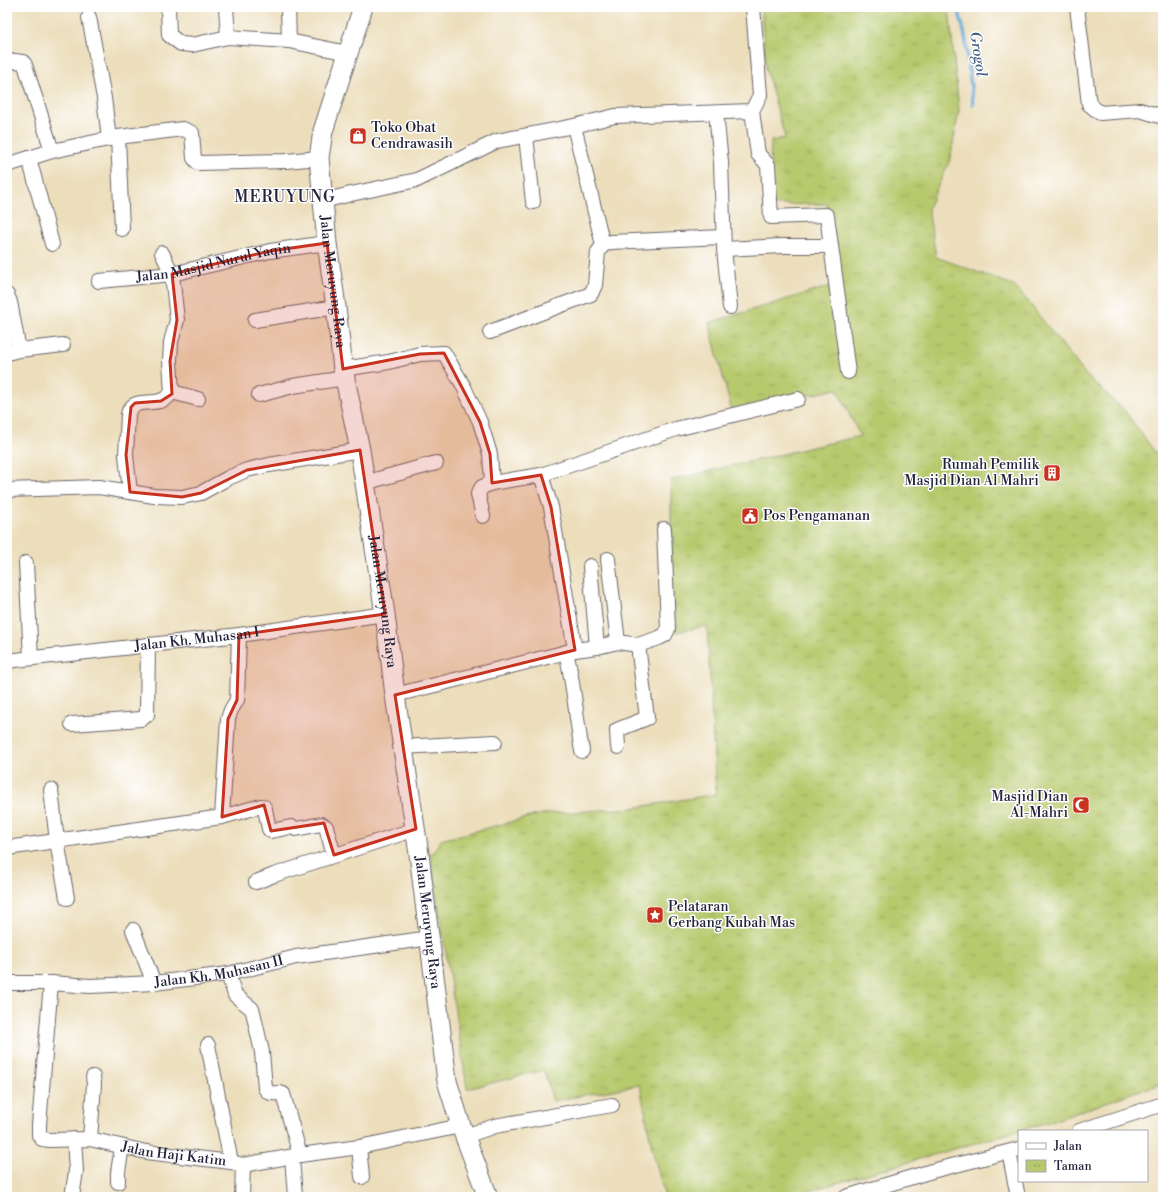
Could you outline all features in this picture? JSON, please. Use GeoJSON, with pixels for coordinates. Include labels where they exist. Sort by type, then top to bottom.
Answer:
{"type":"FeatureCollection","features":[{"type":"Feature","properties":{"kind":"main road","name":"Jalan Meruyung Raya"},"geometry":{"type":"LineString","coordinates":[[363,7],[323,131],[319,158],[327,243],[344,374],[360,450],[385,614],[402,747],[416,829],[447,1081],[463,1131],[488,1197]]}},
{"type":"Feature","properties":{"kind":"street"},"geometry":{"type":"LineString","coordinates":[[168,7],[169,35],[181,44],[192,45],[228,37],[288,41],[348,53]]}},
{"type":"Feature","properties":{"kind":"street"},"geometry":{"type":"LineString","coordinates":[[226,7],[228,37]]}},
{"type":"Feature","properties":{"kind":"street"},"geometry":{"type":"LineString","coordinates":[[288,7],[288,41]]}},
{"type":"Feature","properties":{"kind":"street"},"geometry":{"type":"LineString","coordinates":[[753,7],[760,95],[752,111],[758,154],[768,165],[771,217],[826,215],[828,218],[848,372]]}},
{"type":"Feature","properties":{"kind":"street"},"geometry":{"type":"LineString","coordinates":[[1077,7],[1089,104],[1100,113],[1140,110],[1163,117]]}},
{"type":"Feature","properties":{"kind":"street"},"geometry":{"type":"LineString","coordinates":[[89,17],[113,138],[122,229]]}},
{"type":"Feature","properties":{"kind":"street"},"geometry":{"type":"LineString","coordinates":[[7,63],[15,61],[23,62],[25,65],[52,151]]}},
{"type":"Feature","properties":{"kind":"street"},"geometry":{"type":"LineString","coordinates":[[323,201],[417,180],[497,141],[574,126],[615,116],[752,111]]}},
{"type":"Feature","properties":{"kind":"street"},"geometry":{"type":"LineString","coordinates":[[716,113],[721,162],[724,243],[730,307]]}},
{"type":"Feature","properties":{"kind":"street"},"geometry":{"type":"LineString","coordinates":[[574,126],[603,245]]}},
{"type":"Feature","properties":{"kind":"street"},"geometry":{"type":"LineString","coordinates":[[7,165],[52,151],[113,138],[183,129],[192,134],[194,158],[198,163],[319,158]]}},
{"type":"Feature","properties":{"kind":"street"},"geometry":{"type":"LineString","coordinates":[[526,136],[533,202]]}},
{"type":"Feature","properties":{"kind":"street"},"geometry":{"type":"LineString","coordinates":[[29,158],[52,244]]}},
{"type":"Feature","properties":{"kind":"street"},"geometry":{"type":"LineString","coordinates":[[490,332],[591,294],[595,285],[598,252],[603,245],[611,242],[831,246]]}},
{"type":"Feature","properties":{"kind":"street","name":"Jalan Masjid Nurul Yaqin"},"geometry":{"type":"LineString","coordinates":[[99,280],[172,274],[270,251],[327,243]]}},
{"type":"Feature","properties":{"kind":"street"},"geometry":{"type":"LineString","coordinates":[[130,492],[126,455],[128,414],[135,404],[161,401],[167,398],[172,392],[170,360],[171,342],[178,320],[172,274],[162,253]]}},
{"type":"Feature","properties":{"kind":"street"},"geometry":{"type":"LineString","coordinates":[[7,295],[10,302],[13,352],[63,345]]}},
{"type":"Feature","properties":{"kind":"street"},"geometry":{"type":"LineString","coordinates":[[256,320],[336,307]]}},
{"type":"Feature","properties":{"kind":"street"},"geometry":{"type":"LineString","coordinates":[[258,395],[420,354],[444,353],[463,385],[480,422],[490,454],[492,483]]}},
{"type":"Feature","properties":{"kind":"street"},"geometry":{"type":"LineString","coordinates":[[172,392],[198,399]]}},
{"type":"Feature","properties":{"kind":"street"},"geometry":{"type":"LineString","coordinates":[[483,516],[478,494],[482,487],[492,483],[541,475],[676,429],[798,399]]}},
{"type":"Feature","properties":{"kind":"street"},"geometry":{"type":"LineString","coordinates":[[7,490],[99,487],[154,496],[182,497],[201,493],[228,478],[247,470],[360,450]]}},
{"type":"Feature","properties":{"kind":"street"},"geometry":{"type":"LineString","coordinates":[[364,483],[436,464]]}},
{"type":"Feature","properties":{"kind":"street"},"geometry":{"type":"LineString","coordinates":[[541,475],[551,507],[571,651],[573,688],[582,751]]}},
{"type":"Feature","properties":{"kind":"street"},"geometry":{"type":"LineString","coordinates":[[395,695],[571,651],[618,642],[638,645],[665,635],[668,629],[664,529]]}},
{"type":"Feature","properties":{"kind":"street"},"geometry":{"type":"LineString","coordinates":[[608,559],[618,642]]}},
{"type":"Feature","properties":{"kind":"street"},"geometry":{"type":"LineString","coordinates":[[26,563],[31,658]]}},
{"type":"Feature","properties":{"kind":"street"},"geometry":{"type":"LineString","coordinates":[[590,566],[597,647]]}},
{"type":"Feature","properties":{"kind":"street","name":"Jalan Kh. Muhasan I"},"geometry":{"type":"LineString","coordinates":[[7,661],[238,635],[385,614]]}},
{"type":"Feature","properties":{"kind":"street"},"geometry":{"type":"LineString","coordinates":[[222,817],[228,719],[237,700],[238,635]]}},
{"type":"Feature","properties":{"kind":"street"},"geometry":{"type":"LineString","coordinates":[[72,724],[141,719],[147,715],[148,645]]}},
{"type":"Feature","properties":{"kind":"street"},"geometry":{"type":"LineString","coordinates":[[618,747],[617,730],[647,718],[638,645]]}},
{"type":"Feature","properties":{"kind":"street"},"geometry":{"type":"LineString","coordinates":[[402,747],[495,742]]}},
{"type":"Feature","properties":{"kind":"street"},"geometry":{"type":"LineString","coordinates":[[51,790],[57,841],[67,898]]}},
{"type":"Feature","properties":{"kind":"street"},"geometry":{"type":"LineString","coordinates":[[7,848],[222,817],[261,806],[265,809],[271,831],[291,828],[296,829],[324,824],[334,855]]}},
{"type":"Feature","properties":{"kind":"street"},"geometry":{"type":"LineString","coordinates":[[256,882],[274,874],[310,864],[416,829]]}},
{"type":"Feature","properties":{"kind":"street"},"geometry":{"type":"LineString","coordinates":[[133,930],[154,983]]}},
{"type":"Feature","properties":{"kind":"street","name":"Jalan Kh. Muhasan II"},"geometry":{"type":"LineString","coordinates":[[7,982],[90,986],[154,983],[228,974],[296,957],[430,938]]}},
{"type":"Feature","properties":{"kind":"street"},"geometry":{"type":"LineString","coordinates":[[228,974],[234,995],[254,1012],[262,1052],[265,1088],[272,1094],[283,1094],[296,1156],[295,1197]]}},
{"type":"Feature","properties":{"kind":"street","name":"Jalan Haji Katim"},"geometry":{"type":"LineString","coordinates":[[51,983],[39,1135],[42,1139],[90,1139],[146,1152],[237,1164],[463,1131],[612,1106]]}},
{"type":"Feature","properties":{"kind":"street"},"geometry":{"type":"LineString","coordinates":[[208,1045],[237,1164],[242,1197]]}},
{"type":"Feature","properties":{"kind":"street"},"geometry":{"type":"LineString","coordinates":[[90,1139],[94,1084],[93,1077]]}},
{"type":"Feature","properties":{"kind":"street"},"geometry":{"type":"LineString","coordinates":[[1082,1130],[1163,1104]]}},
{"type":"Feature","properties":{"kind":"street"},"geometry":{"type":"LineString","coordinates":[[72,1197],[76,1171],[74,1139]]}},
{"type":"Feature","properties":{"kind":"street"},"geometry":{"type":"LineString","coordinates":[[118,1182],[122,1147]]}},
{"type":"Feature","properties":{"kind":"street"},"geometry":{"type":"LineString","coordinates":[[359,1147],[362,1176]]}},
{"type":"Feature","properties":{"kind":"street"},"geometry":{"type":"LineString","coordinates":[[846,1197],[932,1171],[1014,1150],[1018,1197]]}},
{"type":"Feature","properties":{"kind":"highlighted area"},"geometry":{"type":"Polygon","coordinates":[[[327,243],[343,369],[420,354],[444,353],[480,422],[490,454],[492,483],[541,475],[551,507],[575,650],[395,695],[416,829],[334,855],[324,823],[271,831],[264,805],[222,817],[228,719],[237,700],[239,635],[385,614],[360,450],[247,470],[201,493],[182,497],[130,492],[126,455],[131,407],[135,403],[161,401],[172,394],[170,361],[177,320],[172,274],[270,251],[327,243]]]}},
{"type":"Feature","properties":{"kind":"green space"},"geometry":{"type":"Polygon","coordinates":[[[761,7],[949,7],[959,111],[950,160],[928,208],[936,257],[1013,285],[1026,299],[1086,375],[1124,410],[1163,463],[1163,1084],[1140,1090],[1062,1118],[788,1197],[665,1197],[652,1149],[640,1085],[553,1101],[544,1070],[467,1089],[430,853],[435,852],[435,849],[441,840],[541,814],[632,808],[716,794],[707,626],[671,633],[671,480],[860,436],[837,389],[732,412],[709,323],[837,284],[827,204],[769,205],[771,141],[785,138],[766,69],[761,7]]]}},
{"type":"Feature","properties":{"kind":"waterway","name":"Grogol"},"geometry":{"type":"LineString","coordinates":[[958,7],[965,36],[973,104]]}},
{"type":"Feature","properties":{"kind":"place","name":"Toko Obat Cendrawasih"},"geometry":{"type":"Point","coordinates":[358,136]}},
{"type":"Feature","properties":{"kind":"place","name":"Rumah Pemilik Masjid Dian Al Mahri"},"geometry":{"type":"Point","coordinates":[1052,473]}},
{"type":"Feature","properties":{"kind":"place","name":"Pos Pengamanan"},"geometry":{"type":"Point","coordinates":[750,516]}},
{"type":"Feature","properties":{"kind":"place","name":"Masjid Dian Al-Mahri"},"geometry":{"type":"Point","coordinates":[1081,805]}},
{"type":"Feature","properties":{"kind":"place","name":"Pelataran Gerbang Kubah Mas"},"geometry":{"type":"Point","coordinates":[655,915]}},
{"type":"Feature","properties":{"kind":"district","name":"MERUYUNG"},"geometry":{"type":"Point","coordinates":[285,197]}}]}
